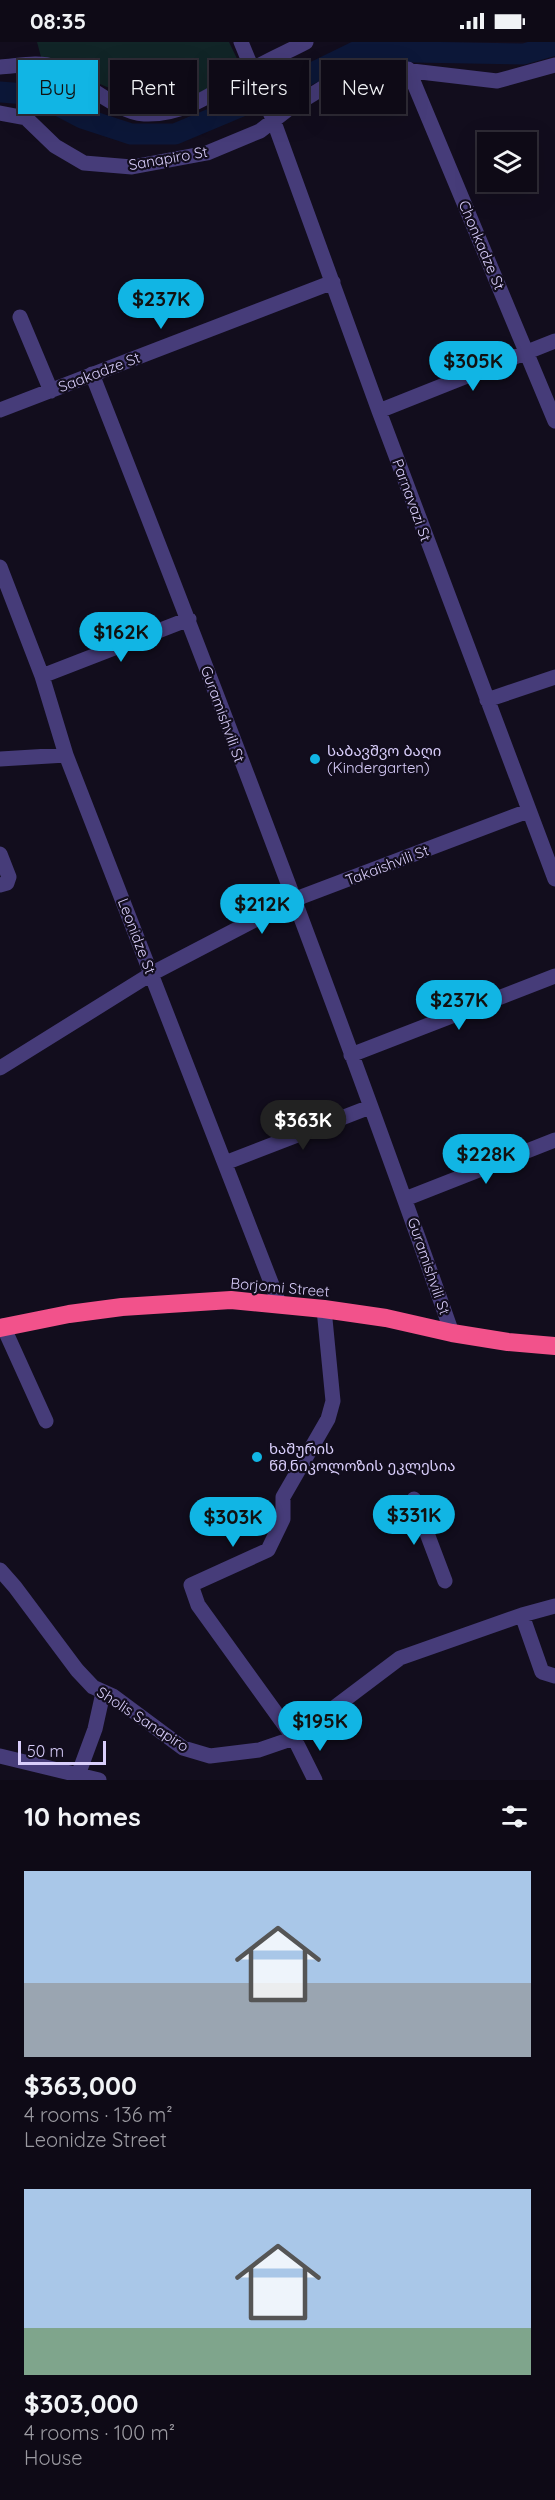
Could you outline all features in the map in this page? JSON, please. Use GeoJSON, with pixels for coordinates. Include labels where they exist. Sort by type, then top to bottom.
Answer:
{"type":"FeatureCollection","features":[{"type":"Feature","properties":{"kind":"highway","name":"Borjomi Street"},"geometry":{"type":"LineString","coordinates":[[2,1327],[69,1314],[154,1304],[231,1300],[324,1309],[386,1318],[452,1333],[508,1342],[555,1346]]}},
{"type":"Feature","properties":{"kind":"street"},"geometry":{"type":"LineString","coordinates":[[241,42],[249,60]]}},
{"type":"Feature","properties":{"kind":"street"},"geometry":{"type":"LineString","coordinates":[[278,60],[306,42]]}},
{"type":"Feature","properties":{"kind":"street"},"geometry":{"type":"LineString","coordinates":[[0,67],[40,64],[54,67],[126,109],[144,114],[170,111],[209,98]]}},
{"type":"Feature","properties":{"kind":"street","name":"Sanapiro St"},"geometry":{"type":"LineString","coordinates":[[0,113],[26,118],[55,146],[84,163],[132,167],[207,153],[260,131],[287,110],[348,75],[378,67],[497,81],[555,65]]}},
{"type":"Feature","properties":{"kind":"street","name":"Chonkadze St"},"geometry":{"type":"LineString","coordinates":[[408,69],[555,421]]}},
{"type":"Feature","properties":{"kind":"street","name":"Parnavazi St"},"geometry":{"type":"LineString","coordinates":[[270,114],[555,879]]}},
{"type":"Feature","properties":{"kind":"street","name":"Saakadze St"},"geometry":{"type":"LineString","coordinates":[[0,410],[333,282]]}},
{"type":"Feature","properties":{"kind":"street"},"geometry":{"type":"LineString","coordinates":[[21,317],[51,391]]}},
{"type":"Feature","properties":{"kind":"street"},"geometry":{"type":"LineString","coordinates":[[379,411],[555,341]]}},
{"type":"Feature","properties":{"kind":"street","name":"Guramishvili St"},"geometry":{"type":"LineString","coordinates":[[92,374],[189,620],[405,1199],[452,1333]]}},
{"type":"Feature","properties":{"kind":"street","name":"Leonidze St"},"geometry":{"type":"LineString","coordinates":[[0,567],[42,676],[66,755],[279,1303]]}},
{"type":"Feature","properties":{"kind":"street"},"geometry":{"type":"LineString","coordinates":[[42,676],[189,620]]}},
{"type":"Feature","properties":{"kind":"street"},"geometry":{"type":"LineString","coordinates":[[487,700],[555,677]]}},
{"type":"Feature","properties":{"kind":"street"},"geometry":{"type":"LineString","coordinates":[[0,759],[66,755]]}},
{"type":"Feature","properties":{"kind":"street","name":"Takaishvili St"},"geometry":{"type":"LineString","coordinates":[[0,1068],[151,974],[294,900],[528,811]]}},
{"type":"Feature","properties":{"kind":"street"},"geometry":{"type":"LineString","coordinates":[[0,854],[9,877],[7,883],[0,885]]}},
{"type":"Feature","properties":{"kind":"street"},"geometry":{"type":"LineString","coordinates":[[351,1055],[555,976]]}},
{"type":"Feature","properties":{"kind":"street"},"geometry":{"type":"LineString","coordinates":[[225,1163],[370,1107]]}},
{"type":"Feature","properties":{"kind":"street","name":"Guramishvili St"},"geometry":{"type":"LineString","coordinates":[[405,1199],[555,1140]]}},
{"type":"Feature","properties":{"kind":"street"},"geometry":{"type":"LineString","coordinates":[[315,1780],[294,1738],[198,1605],[191,1585],[268,1550],[284,1519],[283,1497],[328,1419],[333,1401],[324,1309]]}},
{"type":"Feature","properties":{"kind":"street"},"geometry":{"type":"LineString","coordinates":[[2,1327],[46,1420]]}},
{"type":"Feature","properties":{"kind":"street"},"geometry":{"type":"LineString","coordinates":[[414,1499],[444,1581]]}},
{"type":"Feature","properties":{"kind":"street","name":"Sholis Sanapiro"},"geometry":{"type":"LineString","coordinates":[[0,1570],[77,1670],[93,1687],[112,1696],[183,1748],[200,1754],[223,1755],[260,1750],[294,1738],[400,1658],[522,1615],[555,1606]]}},
{"type":"Feature","properties":{"kind":"street"},"geometry":{"type":"LineString","coordinates":[[522,1615],[542,1672],[555,1676]]}},
{"type":"Feature","properties":{"kind":"street"},"geometry":{"type":"LineString","coordinates":[[78,1775],[95,1729],[103,1693]]}},
{"type":"Feature","properties":{"kind":"street"},"geometry":{"type":"LineString","coordinates":[[0,1756],[99,1780]]}},
{"type":"Feature","properties":{"kind":"green space"},"geometry":{"type":"Polygon","coordinates":[[[37,42],[229,42],[238,60],[209,60],[209,88],[197,94],[197,60],[110,60],[110,88],[98,83],[98,60],[48,60],[41,57],[37,42]]]}},
{"type":"Feature","properties":{"kind":"waterway"},"geometry":{"type":"LineString","coordinates":[[0,92],[38,95],[82,118],[131,134],[175,134],[261,98],[357,51],[524,54],[555,45]]}},
{"type":"Feature","properties":{"kind":"place","name":"საბავშვო ბაღი (Kindergarten)"},"geometry":{"type":"Point","coordinates":[315,759]}},
{"type":"Feature","properties":{"kind":"place","name":"ხაშურის წმ.ნიკოლოზის ეკლესია"},"geometry":{"type":"Point","coordinates":[257,1457]}}]}
